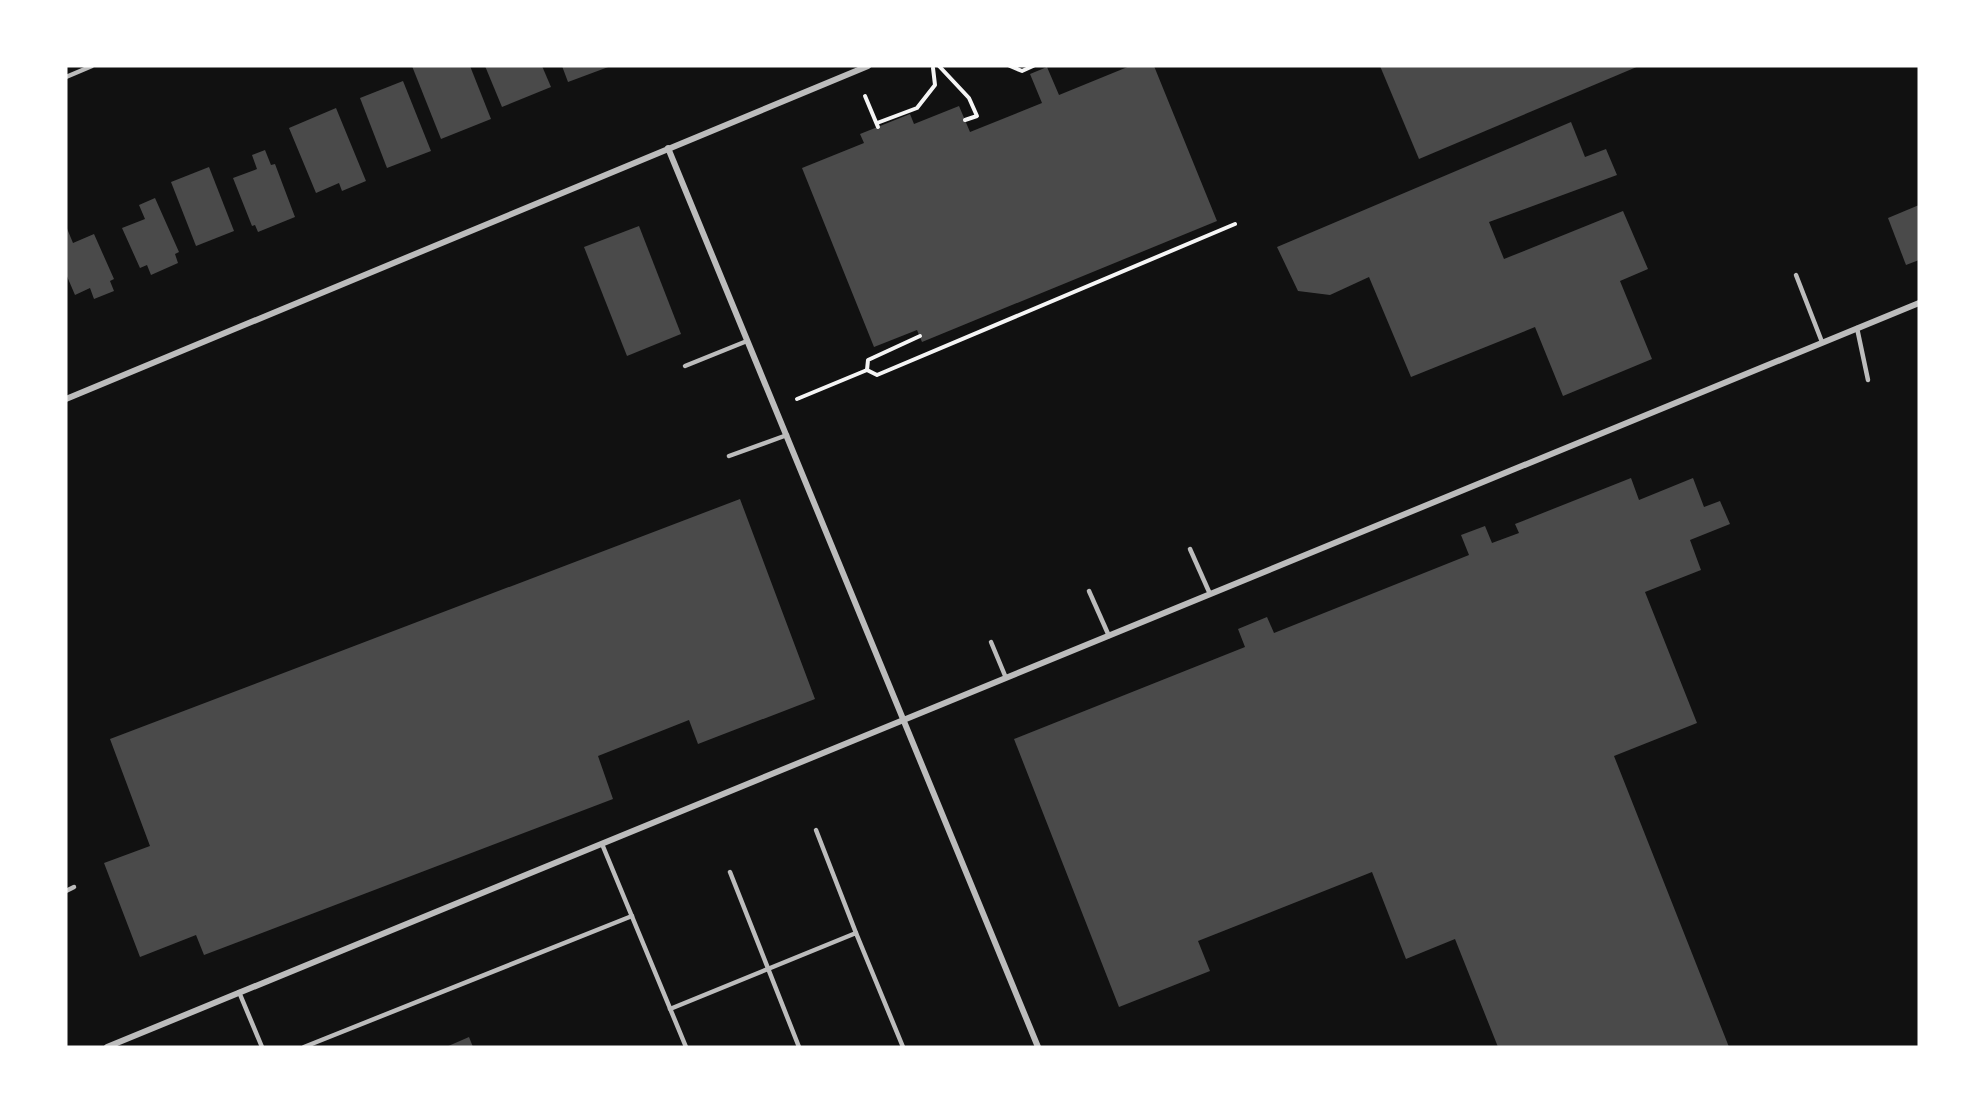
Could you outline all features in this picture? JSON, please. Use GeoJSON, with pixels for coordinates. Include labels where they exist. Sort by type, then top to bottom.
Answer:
{"type":"FeatureCollection","features":[{"type":"Feature","properties":{"kind":"street"},"geometry":{"type":"LineString","coordinates":[[66,399],[864,67]]}},
{"type":"Feature","properties":{"kind":"street"},"geometry":{"type":"LineString","coordinates":[[668,148],[1038,1047]]}},
{"type":"Feature","properties":{"kind":"street"},"geometry":{"type":"LineString","coordinates":[[107,1047],[1919,303]]}},
{"type":"Feature","properties":{"kind":"lane"},"geometry":{"type":"LineString","coordinates":[[66,77],[92,66]]}},
{"type":"Feature","properties":{"kind":"lane"},"geometry":{"type":"LineString","coordinates":[[1796,275],[1822,342]]}},
{"type":"Feature","properties":{"kind":"lane"},"geometry":{"type":"LineString","coordinates":[[1857,328],[1868,380]]}},
{"type":"Feature","properties":{"kind":"lane"},"geometry":{"type":"LineString","coordinates":[[685,366],[747,341]]}},
{"type":"Feature","properties":{"kind":"lane"},"geometry":{"type":"LineString","coordinates":[[729,456],[787,435]]}},
{"type":"Feature","properties":{"kind":"lane"},"geometry":{"type":"LineString","coordinates":[[1190,549],[1210,594]]}},
{"type":"Feature","properties":{"kind":"lane"},"geometry":{"type":"LineString","coordinates":[[1089,591],[1108,636]]}},
{"type":"Feature","properties":{"kind":"lane"},"geometry":{"type":"LineString","coordinates":[[991,642],[1006,678]]}},
{"type":"Feature","properties":{"kind":"lane"},"geometry":{"type":"LineString","coordinates":[[816,830],[903,1047]]}},
{"type":"Feature","properties":{"kind":"lane"},"geometry":{"type":"LineString","coordinates":[[602,844],[686,1047]]}},
{"type":"Feature","properties":{"kind":"lane"},"geometry":{"type":"LineString","coordinates":[[730,872],[799,1047]]}},
{"type":"Feature","properties":{"kind":"lane"},"geometry":{"type":"LineString","coordinates":[[66,891],[74,887]]}},
{"type":"Feature","properties":{"kind":"lane"},"geometry":{"type":"LineString","coordinates":[[304,1047],[632,916]]}},
{"type":"Feature","properties":{"kind":"lane"},"geometry":{"type":"LineString","coordinates":[[670,1009],[856,933]]}},
{"type":"Feature","properties":{"kind":"lane"},"geometry":{"type":"LineString","coordinates":[[239,992],[262,1047]]}},
{"type":"Feature","properties":{"kind":"path"},"geometry":{"type":"LineString","coordinates":[[939,66],[969,98],[977,116],[965,120]]}},
{"type":"Feature","properties":{"kind":"path"},"geometry":{"type":"LineString","coordinates":[[1010,66],[1022,71],[1034,66]]}},
{"type":"Feature","properties":{"kind":"path"},"geometry":{"type":"LineString","coordinates":[[866,96],[877,125],[917,108],[935,85],[933,68]]}},
{"type":"Feature","properties":{"kind":"path"},"geometry":{"type":"LineString","coordinates":[[797,399],[867,370],[877,375],[1235,224]]}},
{"type":"Feature","properties":{"kind":"path"},"geometry":{"type":"LineString","coordinates":[[867,370],[868,360],[920,336]]}},
{"type":"Feature","properties":{"kind":"building"},"geometry":{"type":"Polygon","coordinates":[[[412,66],[470,66],[491,119],[441,139],[412,66]]]}},
{"type":"Feature","properties":{"kind":"building"},"geometry":{"type":"Polygon","coordinates":[[[485,66],[542,66],[551,87],[502,107],[485,66]]]}},
{"type":"Feature","properties":{"kind":"building"},"geometry":{"type":"Polygon","coordinates":[[[562,66],[611,66],[568,82],[562,66]]]}},
{"type":"Feature","properties":{"kind":"building"},"geometry":{"type":"Polygon","coordinates":[[[1130,66],[1154,66],[1217,221],[922,342],[917,330],[874,347],[802,168],[864,143],[860,134],[910,114],[914,124],[959,106],[970,132],[1042,103],[1030,74],[1047,67],[1059,95],[1130,66]]]}},
{"type":"Feature","properties":{"kind":"building"},"geometry":{"type":"Polygon","coordinates":[[[1380,66],[1639,66],[1419,159],[1380,66]]]}},
{"type":"Feature","properties":{"kind":"building"},"geometry":{"type":"Polygon","coordinates":[[[403,81],[431,151],[387,168],[360,98],[403,81]]]}},
{"type":"Feature","properties":{"kind":"building"},"geometry":{"type":"Polygon","coordinates":[[[336,108],[366,181],[342,191],[339,183],[316,193],[289,128],[336,108]]]}},
{"type":"Feature","properties":{"kind":"building"},"geometry":{"type":"Polygon","coordinates":[[[1571,122],[1585,157],[1606,149],[1617,175],[1489,222],[1504,259],[1623,211],[1648,269],[1620,281],[1652,359],[1563,396],[1535,327],[1411,377],[1369,277],[1330,295],[1298,291],[1277,247],[1571,122]]]}},
{"type":"Feature","properties":{"kind":"building"},"geometry":{"type":"Polygon","coordinates":[[[265,150],[271,165],[275,164],[295,217],[258,232],[255,225],[252,226],[233,178],[257,169],[252,155],[265,150]]]}},
{"type":"Feature","properties":{"kind":"building"},"geometry":{"type":"Polygon","coordinates":[[[209,167],[234,231],[196,246],[171,182],[209,167]]]}},
{"type":"Feature","properties":{"kind":"building"},"geometry":{"type":"Polygon","coordinates":[[[155,198],[179,252],[175,254],[178,263],[151,275],[147,265],[140,268],[122,228],[145,219],[139,205],[155,198]]]}},
{"type":"Feature","properties":{"kind":"building"},"geometry":{"type":"Polygon","coordinates":[[[1919,205],[1919,260],[1906,265],[1888,218],[1919,205]]]}},
{"type":"Feature","properties":{"kind":"building"},"geometry":{"type":"Polygon","coordinates":[[[66,226],[73,243],[94,234],[114,279],[110,281],[114,291],[94,299],[90,288],[75,295],[66,274],[66,226]]]}},
{"type":"Feature","properties":{"kind":"building"},"geometry":{"type":"Polygon","coordinates":[[[639,226],[681,334],[627,356],[584,247],[639,226]]]}},
{"type":"Feature","properties":{"kind":"building"},"geometry":{"type":"Polygon","coordinates":[[[1631,478],[1639,500],[1693,478],[1704,507],[1720,501],[1730,524],[1690,540],[1701,570],[1645,592],[1697,723],[1614,756],[1729,1047],[1498,1047],[1455,939],[1406,959],[1372,872],[1198,941],[1210,971],[1119,1007],[1014,739],[1245,647],[1238,629],[1267,617],[1274,633],[1469,555],[1461,535],[1485,526],[1492,543],[1519,533],[1515,524],[1631,478]]]}},
{"type":"Feature","properties":{"kind":"building"},"geometry":{"type":"Polygon","coordinates":[[[740,499],[815,699],[698,744],[689,720],[598,756],[613,799],[204,955],[196,935],[140,957],[104,863],[150,846],[110,739],[740,499]]]}},
{"type":"Feature","properties":{"kind":"building"},"geometry":{"type":"Polygon","coordinates":[[[469,1037],[473,1047],[446,1047],[469,1037]]]}}]}
